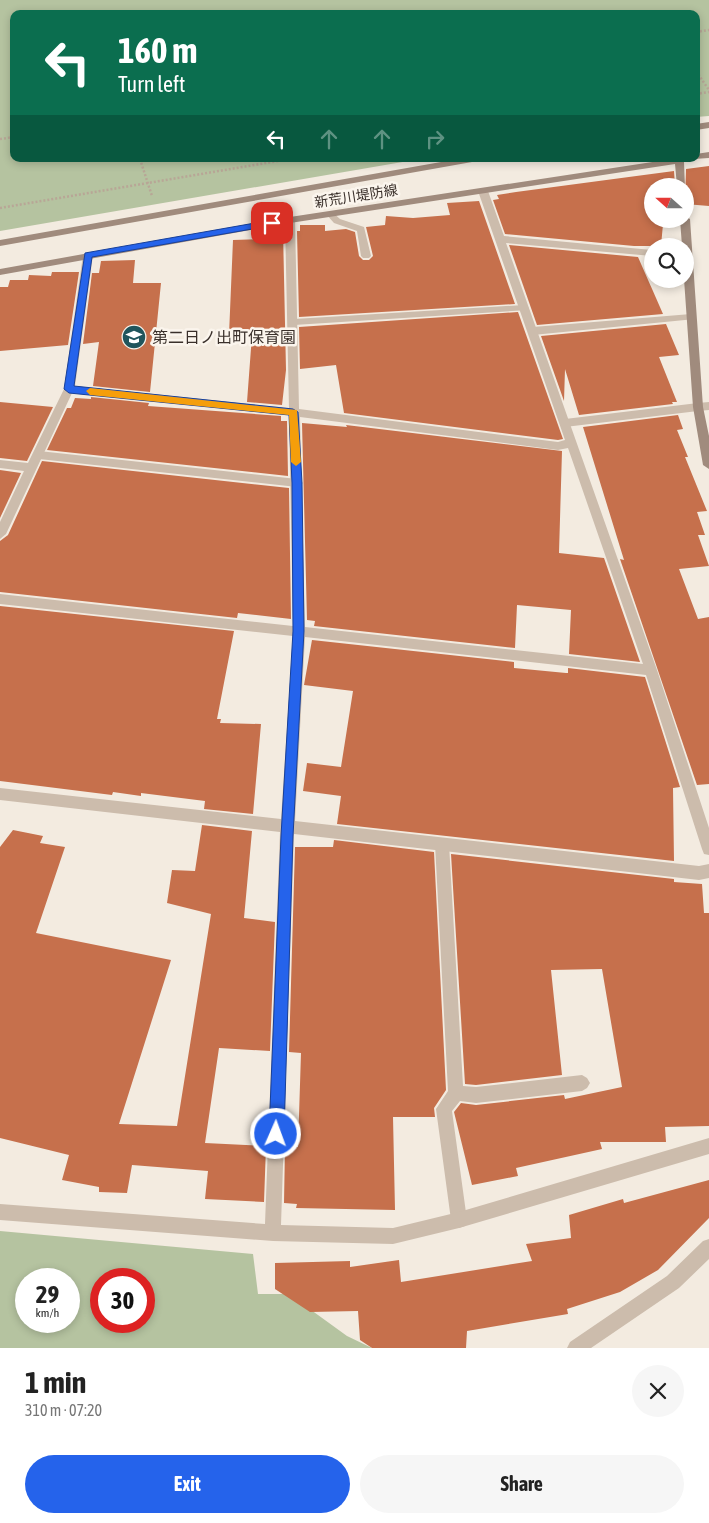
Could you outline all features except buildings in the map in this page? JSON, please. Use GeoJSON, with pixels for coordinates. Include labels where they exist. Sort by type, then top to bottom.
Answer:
{"type":"FeatureCollection","features":[{"type":"Feature","properties":{"kind":"main road","name":"新荒川堤防線"},"geometry":{"type":"LineString","coordinates":[[0,243],[455,162]]}},
{"type":"Feature","properties":{"kind":"main road","name":"新荒川堤防線"},"geometry":{"type":"LineString","coordinates":[[0,272],[290,220],[671,162]]}},
{"type":"Feature","properties":{"kind":"main road"},"geometry":{"type":"LineString","coordinates":[[683,178],[684,162]]}},
{"type":"Feature","properties":{"kind":"main road"},"geometry":{"type":"LineString","coordinates":[[689,288],[691,317],[704,406],[709,464]]}},
{"type":"Feature","properties":{"kind":"street"},"geometry":{"type":"LineString","coordinates":[[483,191],[652,670],[709,849]]}},
{"type":"Feature","properties":{"kind":"street"},"geometry":{"type":"LineString","coordinates":[[331,214],[337,221],[361,229],[366,256]]}},
{"type":"Feature","properties":{"kind":"street"},"geometry":{"type":"LineString","coordinates":[[273,1233],[288,826],[299,631],[297,483],[293,412],[294,322],[290,220]]}},
{"type":"Feature","properties":{"kind":"street"},"geometry":{"type":"LineString","coordinates":[[501,239],[644,252]]}},
{"type":"Feature","properties":{"kind":"street"},"geometry":{"type":"LineString","coordinates":[[0,534],[69,389],[88,255]]}},
{"type":"Feature","properties":{"kind":"street"},"geometry":{"type":"LineString","coordinates":[[294,322],[524,308]]}},
{"type":"Feature","properties":{"kind":"street"},"geometry":{"type":"LineString","coordinates":[[533,331],[691,317]]}},
{"type":"Feature","properties":{"kind":"street"},"geometry":{"type":"LineString","coordinates":[[69,389],[293,412],[558,446],[572,442]]}},
{"type":"Feature","properties":{"kind":"street"},"geometry":{"type":"LineString","coordinates":[[565,423],[704,406]]}},
{"type":"Feature","properties":{"kind":"street"},"geometry":{"type":"LineString","coordinates":[[38,456],[297,483]]}},
{"type":"Feature","properties":{"kind":"street"},"geometry":{"type":"LineString","coordinates":[[0,464],[32,468]]}},
{"type":"Feature","properties":{"kind":"street"},"geometry":{"type":"LineString","coordinates":[[0,599],[652,670]]}},
{"type":"Feature","properties":{"kind":"street"},"geometry":{"type":"LineString","coordinates":[[0,794],[699,873],[709,871]]}},
{"type":"Feature","properties":{"kind":"street"},"geometry":{"type":"LineString","coordinates":[[442,844],[456,1093],[444,1109],[459,1220]]}},
{"type":"Feature","properties":{"kind":"street"},"geometry":{"type":"LineString","coordinates":[[456,1093],[476,1095],[582,1083]]}},
{"type":"Feature","properties":{"kind":"street"},"geometry":{"type":"LineString","coordinates":[[0,1212],[273,1233],[393,1236],[459,1220],[709,1146]]}},
{"type":"Feature","properties":{"kind":"street"},"geometry":{"type":"LineString","coordinates":[[576,1348],[673,1282],[709,1247]]}},
{"type":"Feature","properties":{"kind":"path"},"geometry":{"type":"LineString","coordinates":[[700,76],[709,91]]}},
{"type":"Feature","properties":{"kind":"path"},"geometry":{"type":"LineString","coordinates":[[141,162],[149,182]]}},
{"type":"Feature","properties":{"kind":"path"},"geometry":{"type":"LineString","coordinates":[[0,208],[272,162]]}},
{"type":"Feature","properties":{"kind":"green space"},"geometry":{"type":"Polygon","coordinates":[[[0,0],[709,0],[709,116],[700,117],[700,10],[10,10],[10,162],[402,162],[0,231],[0,0]]]}},
{"type":"Feature","properties":{"kind":"green space"},"geometry":{"type":"Polygon","coordinates":[[[0,1231],[253,1254],[258,1294],[289,1294],[347,1336],[372,1348],[0,1348],[0,1231]]]}},
{"type":"Feature","properties":{"kind":"slow traffic"},"geometry":{"type":"LineString","coordinates":[[90,391],[293,412],[296,462]]}},
{"type":"Feature","properties":{"kind":"place","name":"第二日ノ出町保育園"},"geometry":{"type":"Point","coordinates":[134,337]}},
{"type":"Feature","properties":{"kind":"route"},"geometry":{"type":"LineString","coordinates":[[272,223],[88,255],[69,389],[293,412],[297,483],[299,631],[287,836],[276,1134]]}}]}
